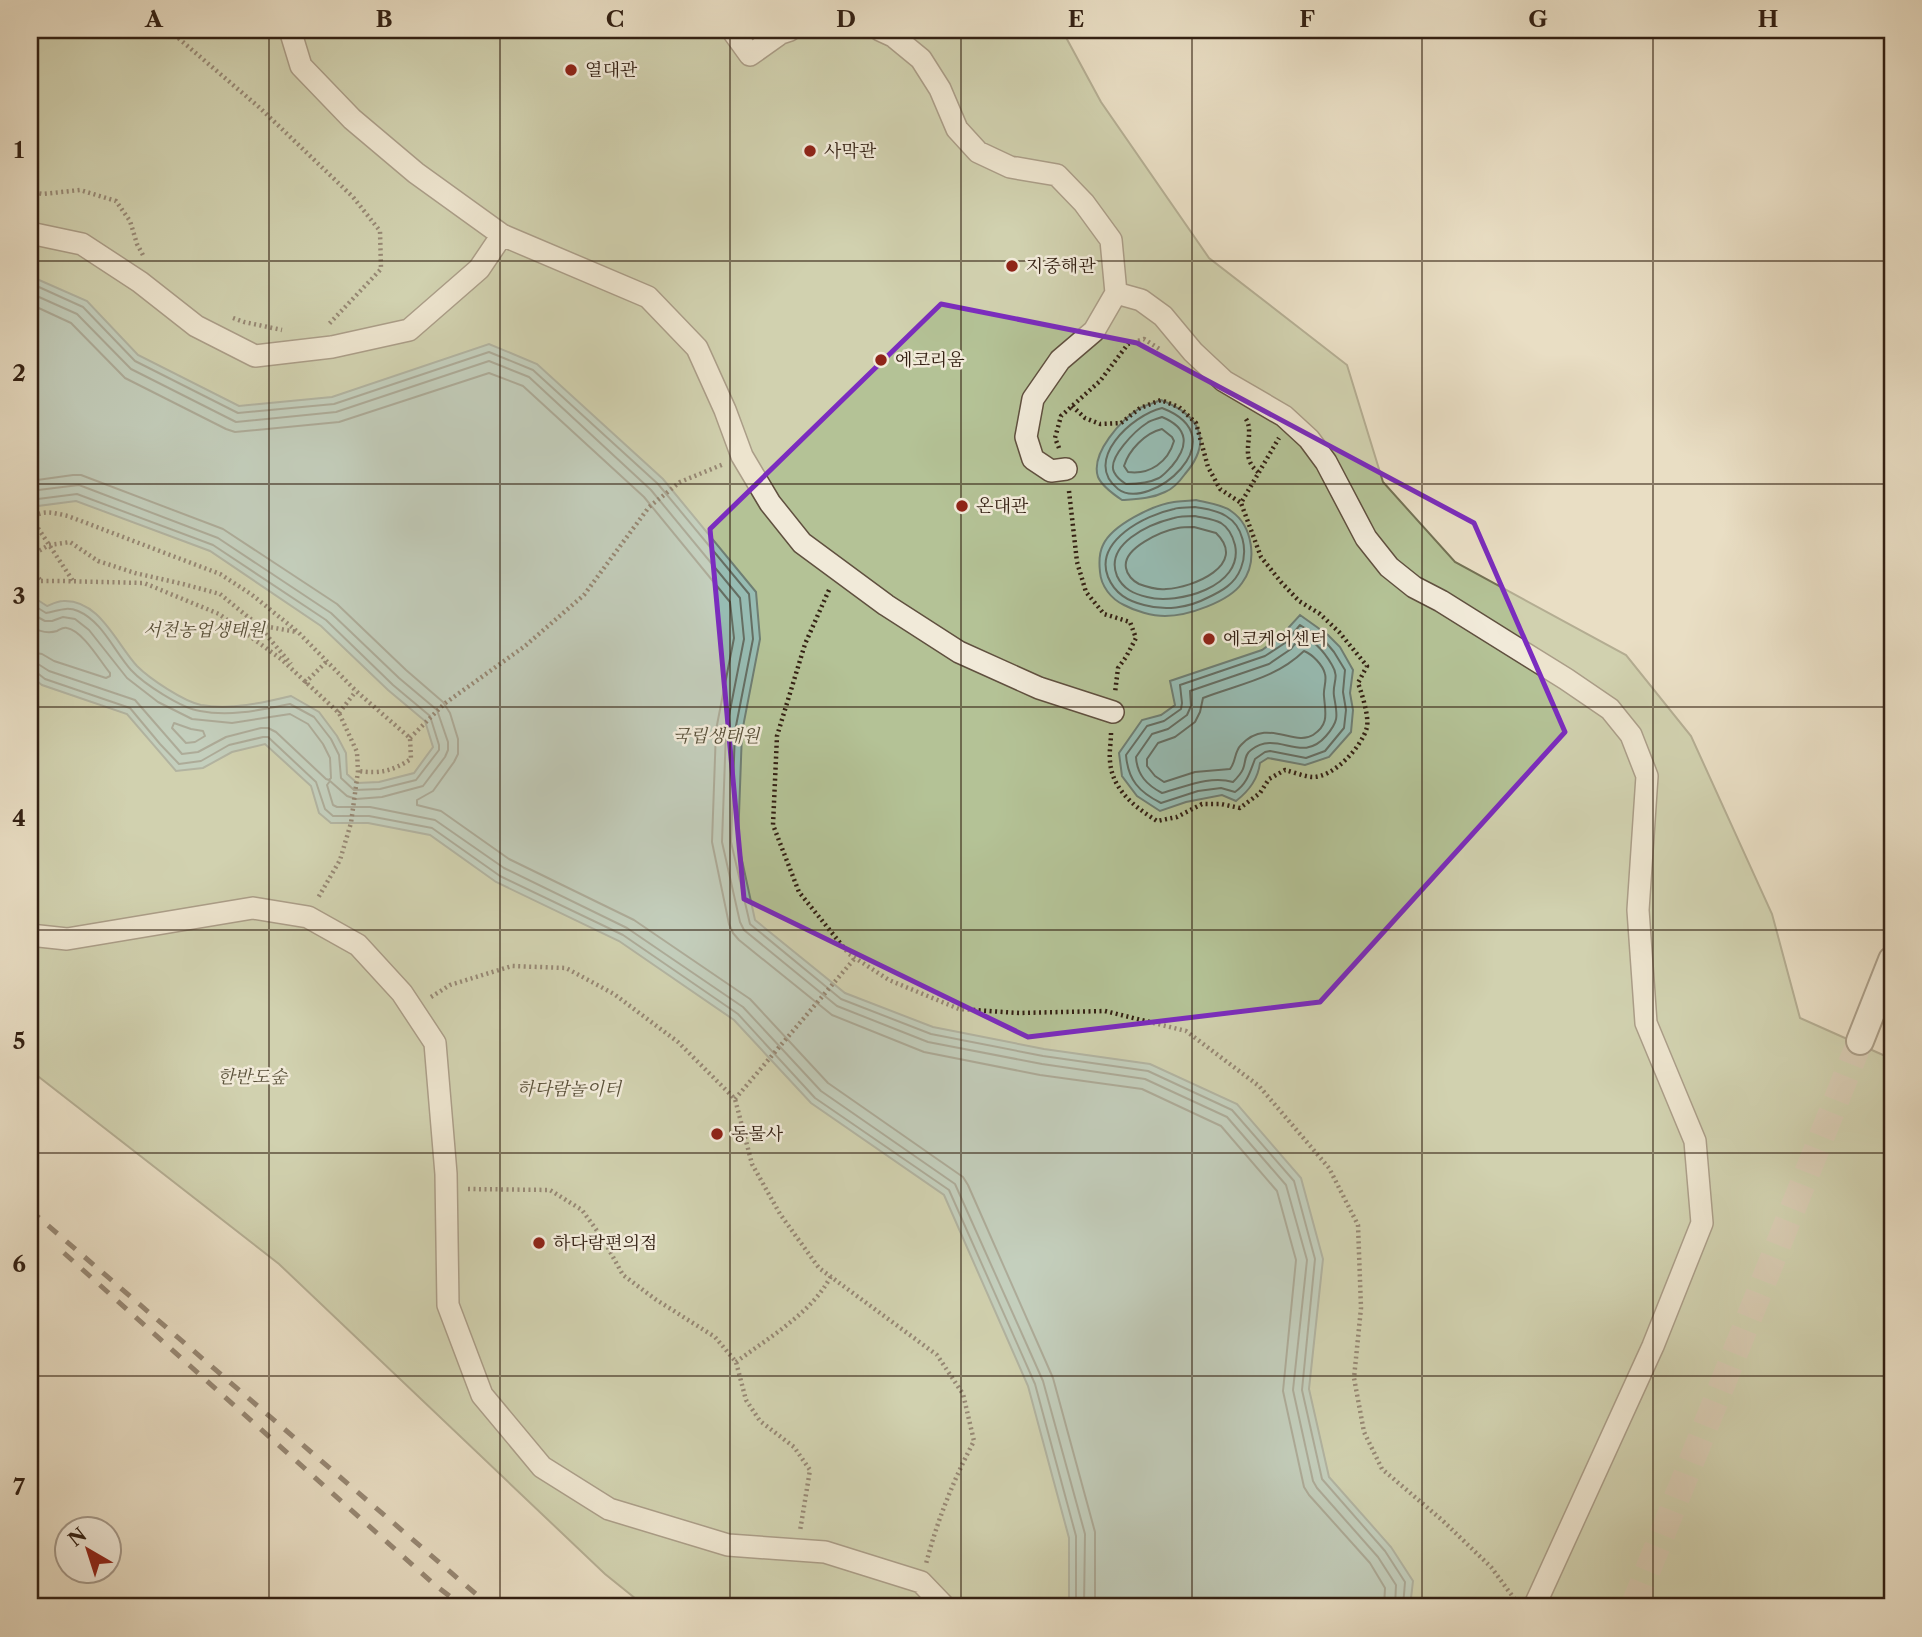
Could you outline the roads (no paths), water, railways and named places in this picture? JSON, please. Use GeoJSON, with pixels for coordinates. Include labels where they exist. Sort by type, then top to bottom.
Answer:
{"type":"FeatureCollection","features":[{"type":"Feature","properties":{"kind":"street"},"geometry":{"type":"LineString","coordinates":[[290,30],[301,66],[352,119],[416,173],[502,234],[648,297],[697,348],[742,456],[770,503],[802,542],[886,605],[959,652],[1039,688],[1114,712]]}},
{"type":"Feature","properties":{"kind":"street"},"geometry":{"type":"LineString","coordinates":[[732,30],[750,55],[781,33],[790,30]]}},
{"type":"Feature","properties":{"kind":"street"},"geometry":{"type":"LineString","coordinates":[[880,30],[893,36],[921,58],[940,89],[957,129],[978,152],[1010,167],[1056,175],[1084,202],[1111,240],[1116,293],[1094,331],[1060,360],[1033,398],[1026,437],[1033,460],[1051,471],[1066,469]]}},
{"type":"Feature","properties":{"kind":"street"},"geometry":{"type":"LineString","coordinates":[[30,233],[82,244],[139,282],[196,326],[255,356],[332,346],[409,330],[480,269],[502,234]]}},
{"type":"Feature","properties":{"kind":"street"},"geometry":{"type":"LineString","coordinates":[[1116,293],[1141,300],[1163,316],[1193,352],[1224,382],[1289,421],[1309,439],[1326,462],[1366,538],[1390,567],[1414,587],[1441,601],[1610,709],[1631,735],[1647,776],[1638,910],[1646,1023],[1695,1141],[1702,1223],[1653,1346],[1534,1607]]}},
{"type":"Feature","properties":{"kind":"street"},"geometry":{"type":"LineString","coordinates":[[30,935],[67,939],[253,908],[308,917],[358,945],[402,993],[435,1043],[446,1190],[449,1305],[482,1395],[542,1467],[609,1509],[728,1545],[825,1552],[921,1581],[946,1607]]}},
{"type":"Feature","properties":{"kind":"street"},"geometry":{"type":"LineString","coordinates":[[1860,1041],[1892,960]]}},
{"type":"Feature","properties":{"kind":"water"},"geometry":{"type":"Polygon","coordinates":[[[30,276],[87,301],[138,355],[239,406],[332,397],[489,344],[537,364],[663,479],[756,592],[760,639],[742,732],[738,842],[755,920],[845,993],[933,1027],[1044,1049],[1150,1064],[1237,1104],[1301,1178],[1323,1259],[1309,1389],[1329,1477],[1391,1547],[1413,1581],[1410,1607],[1069,1607],[1069,1538],[1028,1386],[944,1195],[811,1103],[734,1020],[619,941],[496,882],[430,835],[368,823],[331,823],[319,813],[311,786],[265,744],[232,752],[203,768],[176,771],[127,714],[42,685],[30,676],[30,595],[47,606],[63,601],[76,602],[87,607],[106,624],[137,666],[167,689],[194,703],[235,706],[291,696],[319,712],[346,753],[347,774],[357,783],[379,782],[414,773],[433,747],[425,721],[321,626],[210,551],[76,501],[30,507],[30,276]]]}},
{"type":"Feature","properties":{"kind":"water"},"geometry":{"type":"Polygon","coordinates":[[[1161,400],[1185,413],[1193,421],[1198,430],[1199,450],[1194,462],[1171,489],[1149,497],[1122,500],[1108,490],[1098,477],[1099,458],[1109,438],[1125,420],[1140,408],[1161,400]]]}},
{"type":"Feature","properties":{"kind":"water"},"geometry":{"type":"Polygon","coordinates":[[[1196,500],[1227,509],[1244,526],[1251,545],[1251,555],[1250,565],[1242,583],[1218,602],[1196,611],[1174,615],[1144,613],[1115,599],[1105,587],[1100,572],[1101,551],[1108,538],[1124,523],[1145,512],[1165,504],[1196,500]]]}},
{"type":"Feature","properties":{"kind":"water","name":"에코케어센터"},"geometry":{"type":"Polygon","coordinates":[[[1300,615],[1340,647],[1353,670],[1350,693],[1353,710],[1351,732],[1329,757],[1305,765],[1268,758],[1260,763],[1252,784],[1236,801],[1222,795],[1186,802],[1160,811],[1137,796],[1122,776],[1119,753],[1142,720],[1161,715],[1175,705],[1170,681],[1262,650],[1280,637],[1300,615]]]}},
{"type":"Feature","properties":{"kind":"tunnel"},"geometry":{"type":"LineString","coordinates":[[1633,1607],[1860,1041]]}},
{"type":"Feature","properties":{"kind":"railway"},"geometry":{"type":"LineString","coordinates":[[30,1210],[491,1607]]}},
{"type":"Feature","properties":{"kind":"railway"},"geometry":{"type":"LineString","coordinates":[[64,1253],[435,1585],[464,1607]]}},
{"type":"Feature","properties":{"kind":"place","name":"열대관"},"geometry":{"type":"Point","coordinates":[571,70]}},
{"type":"Feature","properties":{"kind":"place","name":"사막관"},"geometry":{"type":"Point","coordinates":[810,151]}},
{"type":"Feature","properties":{"kind":"place","name":"지중해관"},"geometry":{"type":"Point","coordinates":[1012,266]}},
{"type":"Feature","properties":{"kind":"place","name":"에코리움"},"geometry":{"type":"Point","coordinates":[881,360]}},
{"type":"Feature","properties":{"kind":"place","name":"온대관"},"geometry":{"type":"Point","coordinates":[962,506]}},
{"type":"Feature","properties":{"kind":"place","name":"에코케어센터"},"geometry":{"type":"Point","coordinates":[1209,639]}},
{"type":"Feature","properties":{"kind":"place","name":"동물사"},"geometry":{"type":"Point","coordinates":[717,1134]}},
{"type":"Feature","properties":{"kind":"place","name":"하다람편의점"},"geometry":{"type":"Point","coordinates":[539,1243]}},
{"type":"Feature","properties":{"kind":"park label","name":"서천농업생태원"},"geometry":{"type":"Point","coordinates":[204,630]}},
{"type":"Feature","properties":{"kind":"park label","name":"국립생태원"},"geometry":{"type":"Point","coordinates":[716,736]}},
{"type":"Feature","properties":{"kind":"park label","name":"한반도숲"},"geometry":{"type":"Point","coordinates":[252,1077]}},
{"type":"Feature","properties":{"kind":"park label","name":"하다람놀이터"},"geometry":{"type":"Point","coordinates":[569,1089]}}]}
